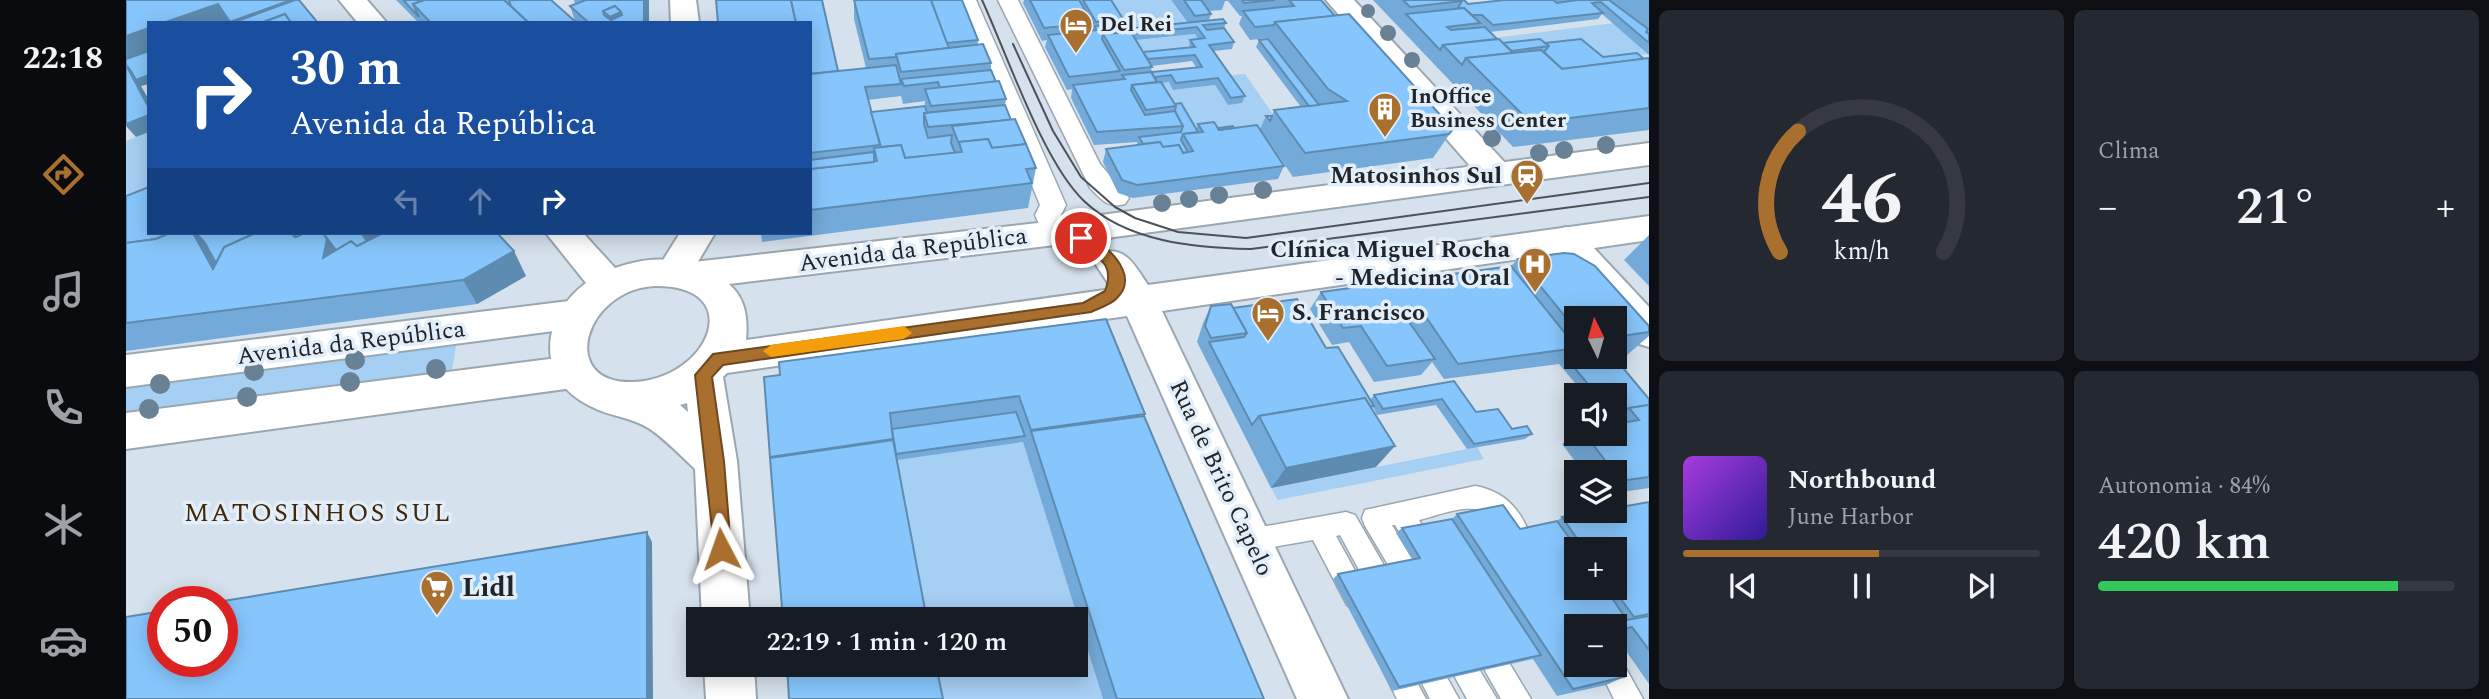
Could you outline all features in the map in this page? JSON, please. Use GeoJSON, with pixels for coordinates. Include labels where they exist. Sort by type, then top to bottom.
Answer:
{"type":"FeatureCollection","features":[{"type":"Feature","properties":{"kind":"main road"},"geometry":{"type":"LineString","coordinates":[[352,0],[371,21]]}},
{"type":"Feature","properties":{"kind":"main road"},"geometry":{"type":"LineString","coordinates":[[683,0],[685,21]]}},
{"type":"Feature","properties":{"kind":"main road"},"geometry":{"type":"LineString","coordinates":[[1339,0],[1496,174]]}},
{"type":"Feature","properties":{"kind":"main road","name":"Avenida da República"},"geometry":{"type":"LineString","coordinates":[[680,274],[1055,233],[1649,154]]}},
{"type":"Feature","properties":{"kind":"main road"},"geometry":{"type":"LineString","coordinates":[[711,367],[1138,299],[1649,228]]}},
{"type":"Feature","properties":{"kind":"main road","name":"Avenida da República"},"geometry":{"type":"LineString","coordinates":[[1055,233],[1092,243],[1112,262]]}},
{"type":"Feature","properties":{"kind":"main road"},"geometry":{"type":"LineString","coordinates":[[565,235],[610,285]]}},
{"type":"Feature","properties":{"kind":"main road"},"geometry":{"type":"LineString","coordinates":[[680,274],[697,235]]}},
{"type":"Feature","properties":{"kind":"main road"},"geometry":{"type":"LineString","coordinates":[[1566,240],[1649,332]]}},
{"type":"Feature","properties":{"kind":"main road"},"geometry":{"type":"LineString","coordinates":[[1086,308],[1104,301],[1115,289],[1112,262]]}},
{"type":"Feature","properties":{"kind":"main road","name":"Rua de Brito Capelo"},"geometry":{"type":"LineString","coordinates":[[1112,262],[1138,299],[1323,699]]}},
{"type":"Feature","properties":{"kind":"main road"},"geometry":{"type":"LineString","coordinates":[[639,274],[680,274],[708,285],[722,299],[730,317],[729,338],[711,367],[682,389],[657,397],[607,397],[587,386],[573,372],[566,344],[577,314],[591,297],[610,285],[639,274]]}},
{"type":"Feature","properties":{"kind":"main road","name":"Avenida da República"},"geometry":{"type":"LineString","coordinates":[[126,371],[577,314]]}},
{"type":"Feature","properties":{"kind":"main road"},"geometry":{"type":"LineString","coordinates":[[711,367],[725,607]]}},
{"type":"Feature","properties":{"kind":"main road"},"geometry":{"type":"LineString","coordinates":[[126,431],[573,372]]}},
{"type":"Feature","properties":{"kind":"main road"},"geometry":{"type":"LineString","coordinates":[[631,399],[666,418],[716,461]]}},
{"type":"Feature","properties":{"kind":"main road"},"geometry":{"type":"LineString","coordinates":[[730,677],[731,699]]}},
{"type":"Feature","properties":{"kind":"street"},"geometry":{"type":"LineString","coordinates":[[965,0],[1053,205],[1048,215],[1055,233]]}},
{"type":"Feature","properties":{"kind":"street"},"geometry":{"type":"LineString","coordinates":[[1008,0],[1088,164],[1099,182],[1116,198]]}},
{"type":"Feature","properties":{"kind":"lane"},"geometry":{"type":"LineString","coordinates":[[1250,540],[1475,497],[1487,498],[1498,505],[1520,536]]}},
{"type":"Feature","properties":{"kind":"lane"},"geometry":{"type":"LineString","coordinates":[[1401,513],[1437,571]]}},
{"type":"Feature","properties":{"kind":"lane"},"geometry":{"type":"LineString","coordinates":[[1374,518],[1428,608]]}},
{"type":"Feature","properties":{"kind":"lane"},"geometry":{"type":"LineString","coordinates":[[1346,523],[1399,617]]}},
{"type":"Feature","properties":{"kind":"lane"},"geometry":{"type":"LineString","coordinates":[[1319,528],[1366,613]]}},
{"type":"Feature","properties":{"kind":"lane"},"geometry":{"type":"LineString","coordinates":[[1467,618],[1517,699]]}},
{"type":"Feature","properties":{"kind":"lane"},"geometry":{"type":"LineString","coordinates":[[1442,631],[1483,699]]}},
{"type":"Feature","properties":{"kind":"lane"},"geometry":{"type":"LineString","coordinates":[[1379,638],[1412,699]]}},
{"type":"Feature","properties":{"kind":"lane"},"geometry":{"type":"LineString","coordinates":[[1412,640],[1445,699]]}},
{"type":"Feature","properties":{"kind":"lane"},"geometry":{"type":"LineString","coordinates":[[1616,677],[1629,699]]}},
{"type":"Feature","properties":{"kind":"shaded area"},"geometry":{"type":"Polygon","coordinates":[[[1103,0],[1171,0],[1191,29],[1124,36],[1103,0]]]}},
{"type":"Feature","properties":{"kind":"shaded area"},"geometry":{"type":"Polygon","coordinates":[[[1614,23],[1648,54],[1593,61],[1493,56],[1477,40],[1614,23]]]}},
{"type":"Feature","properties":{"kind":"shaded area"},"geometry":{"type":"Polygon","coordinates":[[[1195,34],[1202,45],[1139,59],[1128,41],[1195,34]]]}},
{"type":"Feature","properties":{"kind":"shaded area"},"geometry":{"type":"Polygon","coordinates":[[[1245,74],[1282,127],[1194,137],[1153,84],[1169,82],[1174,90],[1215,85],[1228,104],[1224,76],[1245,74]]]}},
{"type":"Feature","properties":{"kind":"shaded area"},"geometry":{"type":"Polygon","coordinates":[[[147,133],[147,197],[126,205],[126,141],[147,133]]]}},
{"type":"Feature","properties":{"kind":"shaded area"},"geometry":{"type":"Polygon","coordinates":[[[458,335],[452,370],[126,414],[126,379],[458,335]]]}},
{"type":"Feature","properties":{"kind":"shaded area"},"geometry":{"type":"Polygon","coordinates":[[[1023,442],[1074,607],[920,607],[893,460],[1023,442]]]}},
{"type":"Feature","properties":{"kind":"shaded area"},"geometry":{"type":"Polygon","coordinates":[[[1477,447],[1484,459],[1278,500],[1271,488],[1477,447]]]}},
{"type":"Feature","properties":{"kind":"shaded area"},"geometry":{"type":"Polygon","coordinates":[[[1088,651],[1103,699],[937,699],[933,677],[1088,677],[1088,651]]]}},
{"type":"Feature","properties":{"kind":"building"},"geometry":{"type":"Polygon","coordinates":[[[126,0],[291,0],[233,21],[229,21],[218,4],[169,21],[147,21],[147,29],[126,36],[126,0]]]}},
{"type":"Feature","properties":{"kind":"building"},"geometry":{"type":"Polygon","coordinates":[[[299,0],[316,21],[290,21],[285,14],[266,21],[237,21],[299,0]]]}},
{"type":"Feature","properties":{"kind":"building"},"geometry":{"type":"Polygon","coordinates":[[[425,0],[413,4],[419,17],[404,1],[425,0]]]}},
{"type":"Feature","properties":{"kind":"building"},"geometry":{"type":"Polygon","coordinates":[[[425,0],[504,0],[527,21],[429,21],[413,4],[425,0]]]}},
{"type":"Feature","properties":{"kind":"building"},"geometry":{"type":"Polygon","coordinates":[[[509,0],[551,0],[575,21],[527,21],[511,6],[509,0]]]}},
{"type":"Feature","properties":{"kind":"building"},"geometry":{"type":"Polygon","coordinates":[[[586,0],[644,0],[644,21],[587,21],[570,6],[586,0]],[[615,6],[603,11],[611,20],[622,15],[615,6]]]}},
{"type":"Feature","properties":{"kind":"building"},"geometry":{"type":"Polygon","coordinates":[[[716,0],[791,0],[796,21],[718,21],[716,0]]]}},
{"type":"Feature","properties":{"kind":"building"},"geometry":{"type":"Polygon","coordinates":[[[791,0],[822,0],[838,71],[812,74],[812,21],[796,21],[791,0]]]}},
{"type":"Feature","properties":{"kind":"building"},"geometry":{"type":"Polygon","coordinates":[[[854,0],[931,0],[949,48],[869,59],[854,0]]]}},
{"type":"Feature","properties":{"kind":"building"},"geometry":{"type":"Polygon","coordinates":[[[931,0],[962,0],[978,40],[947,43],[931,0]]]}},
{"type":"Feature","properties":{"kind":"building"},"geometry":{"type":"Polygon","coordinates":[[[1030,0],[1079,0],[1093,23],[1044,28],[1030,0]]]}},
{"type":"Feature","properties":{"kind":"building"},"geometry":{"type":"Polygon","coordinates":[[[1083,0],[1111,0],[1123,19],[1096,22],[1083,0]]]}},
{"type":"Feature","properties":{"kind":"building"},"geometry":{"type":"Polygon","coordinates":[[[1184,0],[1201,0],[1211,14],[1195,16],[1184,0]]]}},
{"type":"Feature","properties":{"kind":"building"},"geometry":{"type":"Polygon","coordinates":[[[1242,0],[1275,0],[1244,3],[1242,0]]]}},
{"type":"Feature","properties":{"kind":"building"},"geometry":{"type":"Polygon","coordinates":[[[1289,0],[1321,0],[1335,16],[1275,22],[1274,25],[1255,27],[1243,11],[1294,6],[1289,0]]]}},
{"type":"Feature","properties":{"kind":"building"},"geometry":{"type":"Polygon","coordinates":[[[1403,0],[1461,0],[1462,1],[1410,7],[1403,0]]]}},
{"type":"Feature","properties":{"kind":"building"},"geometry":{"type":"Polygon","coordinates":[[[1461,0],[1468,4],[1505,0],[1553,0],[1557,3],[1609,0],[1648,29],[1646,32],[1649,34],[1649,43],[1601,2],[1592,3],[1603,13],[1493,25],[1482,15],[1472,15],[1464,8],[1458,8],[1461,0]]]}},
{"type":"Feature","properties":{"kind":"building"},"geometry":{"type":"Polygon","coordinates":[[[615,6],[621,12],[610,17],[603,11],[615,6]]]}},
{"type":"Feature","properties":{"kind":"building"},"geometry":{"type":"Polygon","coordinates":[[[1464,8],[1480,23],[1447,27],[1451,30],[1485,27],[1497,39],[1443,45],[1440,50],[1406,14],[1464,8]]]}},
{"type":"Feature","properties":{"kind":"building"},"geometry":{"type":"Polygon","coordinates":[[[285,14],[290,21],[266,21],[285,14]]]}},
{"type":"Feature","properties":{"kind":"building"},"geometry":{"type":"Polygon","coordinates":[[[1349,14],[1453,129],[1449,134],[1305,153],[1274,110],[1347,101],[1328,89],[1275,22],[1349,14]]]}},
{"type":"Feature","properties":{"kind":"building"},"geometry":{"type":"Polygon","coordinates":[[[1223,19],[1226,23],[1203,25],[1207,30],[1224,28],[1234,42],[1209,45],[1245,96],[1231,98],[1218,78],[1176,83],[1171,75],[1155,77],[1157,82],[1151,71],[1202,67],[1195,55],[1148,59],[1143,52],[1195,47],[1190,40],[1205,38],[1197,27],[1132,34],[1127,32],[1122,24],[1126,29],[1223,19]]]}},
{"type":"Feature","properties":{"kind":"building"},"geometry":{"type":"Polygon","coordinates":[[[1122,24],[1127,32],[1103,34],[1102,39],[1120,71],[1069,77],[1048,35],[1096,30],[1095,26],[1122,24]]]}},
{"type":"Feature","properties":{"kind":"building"},"geometry":{"type":"Polygon","coordinates":[[[1131,32],[1152,67],[1124,70],[1103,34],[1131,32]]]}},
{"type":"Feature","properties":{"kind":"building"},"geometry":{"type":"Polygon","coordinates":[[[1268,39],[1319,105],[1309,106],[1259,40],[1268,39]]]}},
{"type":"Feature","properties":{"kind":"building"},"geometry":{"type":"Polygon","coordinates":[[[1499,39],[1513,53],[1466,58],[1462,65],[1443,45],[1499,39]]]}},
{"type":"Feature","properties":{"kind":"building"},"geometry":{"type":"Polygon","coordinates":[[[1540,39],[1549,46],[1512,51],[1503,43],[1540,39]]]}},
{"type":"Feature","properties":{"kind":"building"},"geometry":{"type":"Polygon","coordinates":[[[1581,39],[1603,57],[1637,53],[1644,59],[1562,69],[1544,52],[1549,46],[1545,43],[1581,39]]]}},
{"type":"Feature","properties":{"kind":"building"},"geometry":{"type":"Polygon","coordinates":[[[983,44],[991,63],[901,72],[896,54],[983,44]]]}},
{"type":"Feature","properties":{"kind":"building"},"geometry":{"type":"Polygon","coordinates":[[[1541,50],[1562,69],[1649,58],[1649,108],[1531,123],[1466,58],[1541,50]]]}},
{"type":"Feature","properties":{"kind":"building"},"geometry":{"type":"Polygon","coordinates":[[[147,52],[147,76],[136,80],[126,65],[126,59],[147,52]]]}},
{"type":"Feature","properties":{"kind":"building"},"geometry":{"type":"Polygon","coordinates":[[[126,65],[147,104],[147,116],[126,124],[126,65]]]}},
{"type":"Feature","properties":{"kind":"building"},"geometry":{"type":"Polygon","coordinates":[[[896,65],[901,84],[865,87],[880,145],[812,153],[812,74],[896,65]]]}},
{"type":"Feature","properties":{"kind":"building"},"geometry":{"type":"Polygon","coordinates":[[[991,70],[996,82],[940,88],[938,82],[904,86],[901,79],[991,70]]]}},
{"type":"Feature","properties":{"kind":"building"},"geometry":{"type":"Polygon","coordinates":[[[1151,72],[1157,82],[1132,85],[1131,90],[1145,115],[1175,111],[1183,126],[1097,132],[1073,85],[1125,79],[1122,75],[1151,72]]]}},
{"type":"Feature","properties":{"kind":"building"},"geometry":{"type":"Polygon","coordinates":[[[999,81],[1006,99],[931,106],[925,89],[999,81]]]}},
{"type":"Feature","properties":{"kind":"building"},"geometry":{"type":"Polygon","coordinates":[[[1161,82],[1176,106],[1146,110],[1132,85],[1161,82]]]}},
{"type":"Feature","properties":{"kind":"building"},"geometry":{"type":"Polygon","coordinates":[[[1181,103],[1198,132],[1183,134],[1181,140],[1188,152],[1183,153],[1179,145],[1163,147],[1160,142],[1143,144],[1139,137],[1181,132],[1183,126],[1175,111],[1175,104],[1181,103]]]}},
{"type":"Feature","properties":{"kind":"building"},"geometry":{"type":"Polygon","coordinates":[[[1005,105],[1011,120],[928,127],[924,113],[1005,105]]]}},
{"type":"Feature","properties":{"kind":"building"},"geometry":{"type":"Polygon","coordinates":[[[925,106],[927,113],[924,113],[924,124],[928,138],[952,135],[951,143],[955,153],[905,158],[901,145],[881,147],[871,112],[925,106]]]}},
{"type":"Feature","properties":{"kind":"building"},"geometry":{"type":"Polygon","coordinates":[[[1015,119],[1026,144],[992,148],[988,139],[959,144],[952,126],[1015,119]]]}},
{"type":"Feature","properties":{"kind":"building"},"geometry":{"type":"Polygon","coordinates":[[[1214,122],[1219,130],[1257,125],[1284,166],[1137,185],[1122,180],[1106,149],[1160,142],[1163,147],[1179,145],[1183,153],[1193,151],[1183,134],[1203,132],[1198,124],[1214,122]]]}},
{"type":"Feature","properties":{"kind":"building"},"geometry":{"type":"Polygon","coordinates":[[[1233,126],[1234,128],[1218,128],[1233,126]]]}},
{"type":"Feature","properties":{"kind":"building"},"geometry":{"type":"Polygon","coordinates":[[[988,139],[992,148],[1026,144],[1036,168],[1026,169],[1032,183],[812,210],[812,169],[877,161],[874,148],[901,145],[905,158],[962,152],[959,142],[988,139]]]}},
{"type":"Feature","properties":{"kind":"building"},"geometry":{"type":"Polygon","coordinates":[[[874,152],[874,162],[812,169],[812,160],[874,152]]]}},
{"type":"Feature","properties":{"kind":"building"},"geometry":{"type":"Polygon","coordinates":[[[147,188],[147,235],[165,235],[126,243],[126,196],[147,188]]]}},
{"type":"Feature","properties":{"kind":"building"},"geometry":{"type":"Polygon","coordinates":[[[165,235],[194,235],[213,269],[224,247],[251,235],[324,235],[327,239],[323,258],[351,241],[357,246],[379,235],[499,235],[514,251],[463,280],[126,323],[126,243],[165,235]]]}},
{"type":"Feature","properties":{"kind":"building"},"geometry":{"type":"Polygon","coordinates":[[[198,235],[251,235],[224,247],[216,263],[198,235]]]}},
{"type":"Feature","properties":{"kind":"building"},"geometry":{"type":"Polygon","coordinates":[[[325,235],[362,235],[367,241],[357,246],[351,241],[336,250],[325,235]]]}},
{"type":"Feature","properties":{"kind":"building"},"geometry":{"type":"Polygon","coordinates":[[[1574,254],[1595,266],[1649,326],[1649,332],[1628,335],[1628,306],[1564,306],[1564,315],[1518,259],[1574,254]]]}},
{"type":"Feature","properties":{"kind":"building"},"geometry":{"type":"Polygon","coordinates":[[[1511,266],[1564,332],[1564,350],[1458,364],[1426,317],[1407,319],[1435,359],[1387,366],[1361,326],[1343,328],[1321,292],[1511,266]]]}},
{"type":"Feature","properties":{"kind":"building"},"geometry":{"type":"Polygon","coordinates":[[[1297,299],[1326,348],[1338,347],[1374,406],[1370,406],[1365,398],[1259,416],[1252,425],[1209,342],[1244,337],[1247,333],[1233,308],[1297,299]]]}},
{"type":"Feature","properties":{"kind":"building"},"geometry":{"type":"Polygon","coordinates":[[[1231,304],[1247,333],[1211,338],[1205,326],[1211,306],[1231,304]]]}},
{"type":"Feature","properties":{"kind":"building"},"geometry":{"type":"Polygon","coordinates":[[[1106,319],[1145,414],[1031,430],[1019,396],[890,413],[893,439],[770,457],[764,377],[780,375],[779,362],[1106,319]]]}},
{"type":"Feature","properties":{"kind":"building"},"geometry":{"type":"Polygon","coordinates":[[[1575,369],[1624,369],[1649,399],[1649,405],[1627,410],[1627,383],[1587,383],[1575,369]]]}},
{"type":"Feature","properties":{"kind":"building"},"geometry":{"type":"Polygon","coordinates":[[[1454,381],[1476,412],[1498,409],[1512,429],[1527,426],[1532,434],[1474,444],[1442,399],[1383,409],[1374,395],[1454,381]]]}},
{"type":"Feature","properties":{"kind":"building"},"geometry":{"type":"Polygon","coordinates":[[[1365,398],[1395,446],[1286,468],[1259,416],[1365,398]]]}},
{"type":"Feature","properties":{"kind":"building"},"geometry":{"type":"Polygon","coordinates":[[[1649,405],[1649,477],[1627,480],[1627,460],[1605,460],[1594,446],[1627,446],[1627,422],[1639,420],[1629,408],[1649,405]]]}},
{"type":"Feature","properties":{"kind":"building"},"geometry":{"type":"Polygon","coordinates":[[[1016,412],[1025,436],[896,454],[892,429],[1016,412]]]}},
{"type":"Feature","properties":{"kind":"building"},"geometry":{"type":"Polygon","coordinates":[[[1144,416],[1264,699],[1117,699],[1031,431],[1144,416]]]}},
{"type":"Feature","properties":{"kind":"building"},"geometry":{"type":"Polygon","coordinates":[[[893,440],[925,607],[782,607],[770,458],[893,440]]]}},
{"type":"Feature","properties":{"kind":"building"},"geometry":{"type":"Polygon","coordinates":[[[1649,502],[1649,614],[1634,617],[1622,600],[1627,600],[1627,537],[1576,537],[1566,523],[1627,523],[1627,506],[1649,502]]]}},
{"type":"Feature","properties":{"kind":"building"},"geometry":{"type":"Polygon","coordinates":[[[1503,505],[1520,529],[1557,521],[1569,537],[1564,537],[1564,600],[1613,600],[1623,614],[1564,614],[1564,675],[1457,514],[1503,505]]]}},
{"type":"Feature","properties":{"kind":"building"},"geometry":{"type":"Polygon","coordinates":[[[1452,519],[1541,655],[1399,687],[1338,574],[1420,558],[1402,528],[1452,519]]]}},
{"type":"Feature","properties":{"kind":"building","name":"Lidl"},"geometry":{"type":"Polygon","coordinates":[[[647,532],[647,699],[126,699],[126,617],[147,614],[147,677],[238,677],[238,599],[647,532]]]}},
{"type":"Feature","properties":{"kind":"building"},"geometry":{"type":"Polygon","coordinates":[[[1649,616],[1649,650],[1632,627],[1627,628],[1627,620],[1649,616]]]}},
{"type":"Feature","properties":{"kind":"building"},"geometry":{"type":"Polygon","coordinates":[[[788,677],[938,677],[943,699],[789,699],[788,677]]]}},
{"type":"Feature","properties":{"kind":"building"},"geometry":{"type":"Polygon","coordinates":[[[1565,677],[1624,677],[1573,689],[1565,677]]]}},
{"type":"Feature","properties":{"kind":"tram line"},"geometry":{"type":"LineString","coordinates":[[982,0],[1027,106],[1054,161],[1084,201],[1101,215],[1141,234],[1185,244],[1251,249],[1649,197]]}},
{"type":"Feature","properties":{"kind":"tram line"},"geometry":{"type":"LineString","coordinates":[[1013,44],[1053,131],[1081,177],[1115,207],[1135,218],[1178,232],[1246,238],[1649,183]]}},
{"type":"Feature","properties":{"kind":"slow traffic"},"geometry":{"type":"LineString","coordinates":[[771,351],[904,333]]}},
{"type":"Feature","properties":{"kind":"place","name":"Del Rei"},"geometry":{"type":"Point","coordinates":[1076,55]}},
{"type":"Feature","properties":{"kind":"place","name":"InOffice Business Center"},"geometry":{"type":"Point","coordinates":[1385,139]}},
{"type":"Feature","properties":{"kind":"place","name":"Matosinhos Sul"},"geometry":{"type":"Point","coordinates":[1527,206]}},
{"type":"Feature","properties":{"kind":"place","name":"Clínica Miguel Rocha - Medicina Oral"},"geometry":{"type":"Point","coordinates":[1535,294]}},
{"type":"Feature","properties":{"kind":"place","name":"S. Francisco"},"geometry":{"type":"Point","coordinates":[1268,343]}},
{"type":"Feature","properties":{"kind":"place","name":"Lidl"},"geometry":{"type":"Point","coordinates":[437,617]}},
{"type":"Feature","properties":{"kind":"district","name":"MATOSINHOS SUL"},"geometry":{"type":"Point","coordinates":[318,513]}},
{"type":"Feature","properties":{"kind":"route"},"geometry":{"type":"LineString","coordinates":[[721,549],[716,461],[703,375],[719,359],[1096,305],[1115,289],[1114,267],[1103,251],[1081,238]]}}]}
